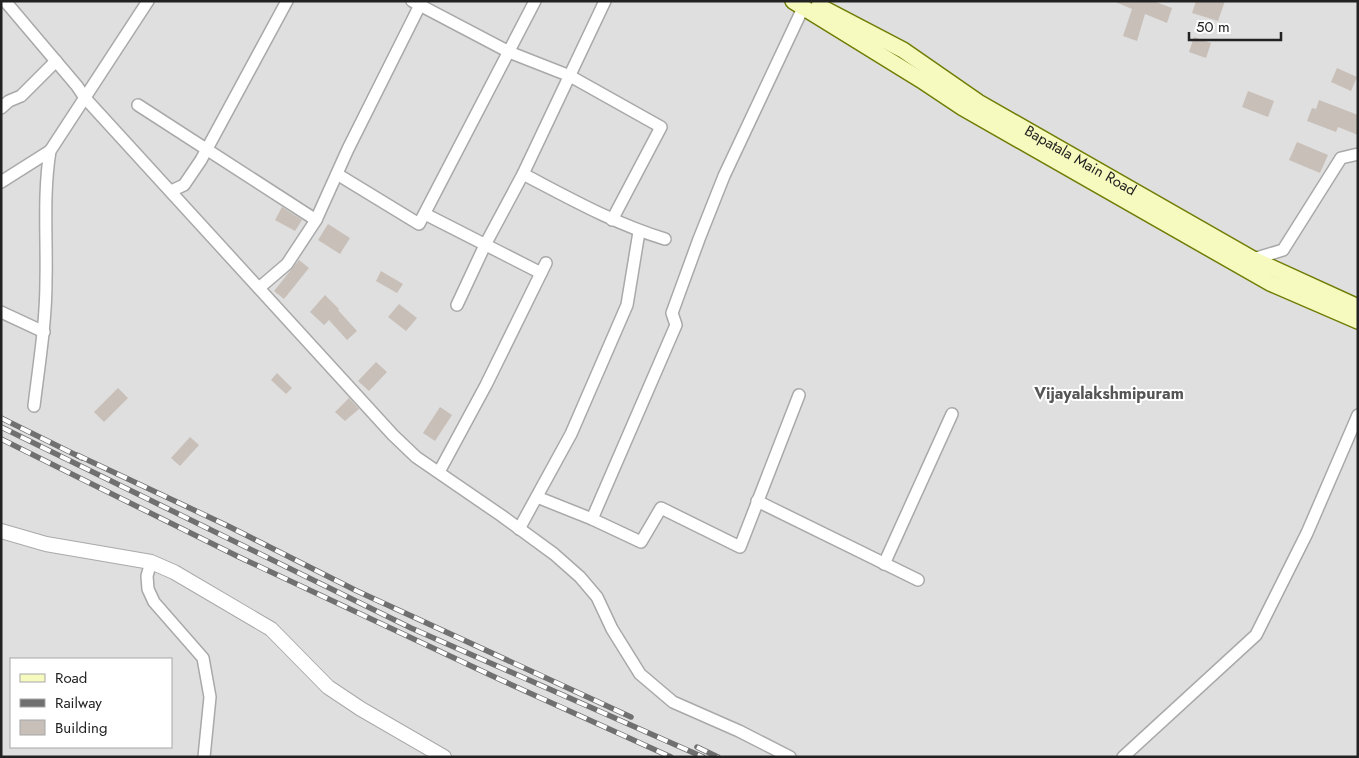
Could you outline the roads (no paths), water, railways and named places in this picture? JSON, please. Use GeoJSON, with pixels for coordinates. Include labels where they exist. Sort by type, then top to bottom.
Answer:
{"type":"FeatureCollection","features":[{"type":"Feature","properties":{"kind":"main road"},"geometry":{"type":"LineString","coordinates":[[813,6],[963,108],[1270,283],[1358,321]]}},
{"type":"Feature","properties":{"kind":"main road","name":"Bapatala Main Road"},"geometry":{"type":"LineString","coordinates":[[813,6],[903,50],[978,102],[1253,259],[1358,307]]}},
{"type":"Feature","properties":{"kind":"street"},"geometry":{"type":"LineString","coordinates":[[5,1],[85,98],[393,435],[416,457],[519,528],[554,554],[580,577],[597,597],[612,629],[640,674],[673,702],[739,731],[790,757]]}},
{"type":"Feature","properties":{"kind":"street"},"geometry":{"type":"LineString","coordinates":[[34,406],[44,332],[46,281],[45,198],[46,173],[50,151],[148,1]]}},
{"type":"Feature","properties":{"kind":"street"},"geometry":{"type":"LineString","coordinates":[[171,191],[184,184],[207,150],[287,1]]}},
{"type":"Feature","properties":{"kind":"street"},"geometry":{"type":"LineString","coordinates":[[337,174],[418,224],[425,214],[535,1]]}},
{"type":"Feature","properties":{"kind":"street"},"geometry":{"type":"LineString","coordinates":[[457,305],[485,245],[523,174],[605,1]]}},
{"type":"Feature","properties":{"kind":"street"},"geometry":{"type":"LineString","coordinates":[[259,288],[287,264],[316,220],[418,3],[509,52],[570,76],[661,127],[612,220]]}},
{"type":"Feature","properties":{"kind":"street"},"geometry":{"type":"LineString","coordinates":[[592,519],[676,325],[672,313],[724,176],[813,6]]}},
{"type":"Feature","properties":{"kind":"street"},"geometry":{"type":"LineString","coordinates":[[1,108],[9,101],[22,96],[56,61]]}},
{"type":"Feature","properties":{"kind":"street"},"geometry":{"type":"LineString","coordinates":[[138,105],[316,220]]}},
{"type":"Feature","properties":{"kind":"street"},"geometry":{"type":"LineString","coordinates":[[1,182],[50,151]]}},
{"type":"Feature","properties":{"kind":"street"},"geometry":{"type":"LineString","coordinates":[[1253,259],[1283,250],[1341,158],[1358,154]]}},
{"type":"Feature","properties":{"kind":"street"},"geometry":{"type":"LineString","coordinates":[[523,174],[612,220],[639,232],[665,239]]}},
{"type":"Feature","properties":{"kind":"street"},"geometry":{"type":"LineString","coordinates":[[425,214],[485,245],[543,268],[486,385],[439,472]]}},
{"type":"Feature","properties":{"kind":"street"},"geometry":{"type":"LineString","coordinates":[[519,528],[572,434],[626,305],[639,232]]}},
{"type":"Feature","properties":{"kind":"street"},"geometry":{"type":"LineString","coordinates":[[1,312],[44,332]]}},
{"type":"Feature","properties":{"kind":"street"},"geometry":{"type":"LineString","coordinates":[[537,497],[592,519],[641,542],[662,508],[740,547],[799,395]]}},
{"type":"Feature","properties":{"kind":"street"},"geometry":{"type":"LineString","coordinates":[[884,564],[952,414]]}},
{"type":"Feature","properties":{"kind":"street"},"geometry":{"type":"LineString","coordinates":[[1123,757],[1256,634],[1308,533],[1358,415]]}},
{"type":"Feature","properties":{"kind":"street"},"geometry":{"type":"LineString","coordinates":[[757,501],[918,580]]}},
{"type":"Feature","properties":{"kind":"street"},"geometry":{"type":"LineString","coordinates":[[1,531],[46,544],[151,562],[174,572],[271,629],[328,687],[361,709],[444,757]]}},
{"type":"Feature","properties":{"kind":"street"},"geometry":{"type":"LineString","coordinates":[[151,562],[147,576],[148,589],[154,602],[203,658],[210,697],[204,757]]}},
{"type":"Feature","properties":{"kind":"railway"},"geometry":{"type":"LineString","coordinates":[[1,418],[82,458]]}},
{"type":"Feature","properties":{"kind":"railway"},"geometry":{"type":"LineString","coordinates":[[1,427],[411,628],[703,757]]}},
{"type":"Feature","properties":{"kind":"railway"},"geometry":{"type":"LineString","coordinates":[[1,439],[239,557],[501,680],[671,757]]}},
{"type":"Feature","properties":{"kind":"railway"},"geometry":{"type":"LineString","coordinates":[[77,455],[228,526],[357,591],[631,717]]}},
{"type":"Feature","properties":{"kind":"railway"},"geometry":{"type":"LineString","coordinates":[[697,747],[718,757]]}},
{"type":"Feature","properties":{"kind":"district","name":"Vijayalakshmipuram"},"geometry":{"type":"Point","coordinates":[1109,393]}}]}
